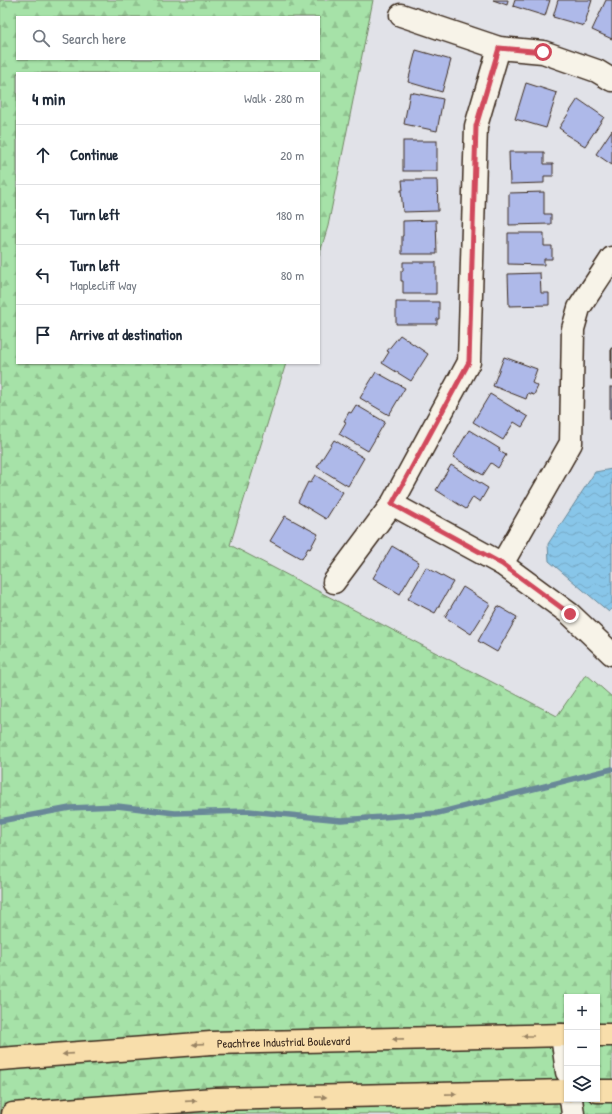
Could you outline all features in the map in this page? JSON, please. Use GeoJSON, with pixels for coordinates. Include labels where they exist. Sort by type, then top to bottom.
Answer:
{"type":"FeatureCollection","features":[{"type":"Feature","properties":{"kind":"main road","name":"Peachtree Industrial Boulevard"},"geometry":{"type":"LineString","coordinates":[[0,1059],[211,1043],[564,1035]]}},
{"type":"Feature","properties":{"kind":"main road"},"geometry":{"type":"LineString","coordinates":[[600,1035],[612,1035]]}},
{"type":"Feature","properties":{"kind":"main road"},"geometry":{"type":"LineString","coordinates":[[13,1114],[214,1099],[564,1091]]}},
{"type":"Feature","properties":{"kind":"main road"},"geometry":{"type":"LineString","coordinates":[[600,1091],[612,1091]]}},
{"type":"Feature","properties":{"kind":"street"},"geometry":{"type":"LineString","coordinates":[[401,14],[499,48],[543,52],[597,71],[612,80]]}},
{"type":"Feature","properties":{"kind":"street"},"geometry":{"type":"LineString","coordinates":[[334,582],[392,504],[469,362],[476,126],[499,48]]}},
{"type":"Feature","properties":{"kind":"street"},"geometry":{"type":"LineString","coordinates":[[502,564],[571,443],[573,329],[579,308],[612,258]]}},
{"type":"Feature","properties":{"kind":"street"},"geometry":{"type":"LineString","coordinates":[[392,504],[502,564],[570,614],[612,654]]}},
{"type":"Feature","properties":{"kind":"street"},"geometry":{"type":"LineString","coordinates":[[571,1102],[573,1114]]}},
{"type":"Feature","properties":{"kind":"green space"},"geometry":{"type":"Polygon","coordinates":[[[0,0],[373,0],[328,226],[320,253],[320,72],[16,72],[16,364],[286,364],[230,545],[557,716],[586,674],[612,697],[612,1114],[0,1114],[0,0]]]}},
{"type":"Feature","properties":{"kind":"water"},"geometry":{"type":"Polygon","coordinates":[[[612,469],[612,607],[609,612],[549,561],[548,544],[595,472],[612,469]]]}},
{"type":"Feature","properties":{"kind":"building"},"geometry":{"type":"Polygon","coordinates":[[[493,0],[508,0],[507,5],[493,0]]]}},
{"type":"Feature","properties":{"kind":"building"},"geometry":{"type":"Polygon","coordinates":[[[515,0],[550,0],[545,16],[513,6],[515,0]]]}},
{"type":"Feature","properties":{"kind":"building"},"geometry":{"type":"Polygon","coordinates":[[[558,0],[592,0],[584,26],[553,17],[558,0]]]}},
{"type":"Feature","properties":{"kind":"building"},"geometry":{"type":"Polygon","coordinates":[[[606,0],[612,0],[612,39],[592,30],[606,0]]]}},
{"type":"Feature","properties":{"kind":"building"},"geometry":{"type":"Polygon","coordinates":[[[416,50],[451,60],[442,92],[408,82],[416,50]]]}},
{"type":"Feature","properties":{"kind":"building"},"geometry":{"type":"Polygon","coordinates":[[[526,83],[557,93],[546,128],[515,119],[526,83]]]}},
{"type":"Feature","properties":{"kind":"building"},"geometry":{"type":"Polygon","coordinates":[[[410,92],[443,99],[437,131],[404,124],[410,92]]]}},
{"type":"Feature","properties":{"kind":"building"},"geometry":{"type":"Polygon","coordinates":[[[578,99],[604,117],[585,146],[565,134],[566,133],[559,128],[578,99]]]}},
{"type":"Feature","properties":{"kind":"building"},"geometry":{"type":"Polygon","coordinates":[[[612,130],[612,165],[596,154],[612,130]]]}},
{"type":"Feature","properties":{"kind":"building"},"geometry":{"type":"Polygon","coordinates":[[[403,141],[437,141],[437,171],[403,171],[403,141]]]}},
{"type":"Feature","properties":{"kind":"building"},"geometry":{"type":"Polygon","coordinates":[[[509,152],[544,152],[544,164],[553,164],[553,176],[544,176],[544,183],[510,184],[509,152]]]}},
{"type":"Feature","properties":{"kind":"building"},"geometry":{"type":"Polygon","coordinates":[[[402,180],[437,180],[438,211],[403,212],[401,190],[403,190],[402,180]]]}},
{"type":"Feature","properties":{"kind":"building"},"geometry":{"type":"Polygon","coordinates":[[[544,192],[544,214],[551,214],[551,224],[509,225],[509,193],[544,192]]]}},
{"type":"Feature","properties":{"kind":"building"},"geometry":{"type":"Polygon","coordinates":[[[436,220],[437,254],[402,254],[403,221],[436,220]]]}},
{"type":"Feature","properties":{"kind":"building"},"geometry":{"type":"Polygon","coordinates":[[[508,233],[544,233],[544,246],[552,246],[552,259],[544,259],[544,265],[508,264],[508,233]]]}},
{"type":"Feature","properties":{"kind":"building"},"geometry":{"type":"Polygon","coordinates":[[[403,262],[436,262],[436,294],[403,294],[401,271],[403,271],[403,262]]]}},
{"type":"Feature","properties":{"kind":"building"},"geometry":{"type":"Polygon","coordinates":[[[540,273],[541,293],[549,293],[549,305],[509,306],[508,274],[540,273]]]}},
{"type":"Feature","properties":{"kind":"building"},"geometry":{"type":"Polygon","coordinates":[[[396,302],[439,302],[439,319],[437,319],[437,324],[396,324],[396,302]]]}},
{"type":"Feature","properties":{"kind":"building"},"geometry":{"type":"Polygon","coordinates":[[[400,335],[428,354],[411,381],[382,363],[389,352],[387,351],[400,335]]]}},
{"type":"Feature","properties":{"kind":"building"},"geometry":{"type":"Polygon","coordinates":[[[612,348],[612,380],[611,380],[612,348]]]}},
{"type":"Feature","properties":{"kind":"building"},"geometry":{"type":"Polygon","coordinates":[[[504,357],[537,369],[532,383],[538,386],[534,395],[528,393],[526,399],[493,386],[504,357]]]}},
{"type":"Feature","properties":{"kind":"building"},"geometry":{"type":"Polygon","coordinates":[[[376,372],[405,388],[389,415],[360,398],[376,372]]]}},
{"type":"Feature","properties":{"kind":"building"},"geometry":{"type":"Polygon","coordinates":[[[610,387],[612,387],[612,419],[610,419],[610,387]]]}},
{"type":"Feature","properties":{"kind":"building"},"geometry":{"type":"Polygon","coordinates":[[[490,394],[528,417],[522,427],[514,422],[503,440],[473,422],[490,394]]]}},
{"type":"Feature","properties":{"kind":"building"},"geometry":{"type":"Polygon","coordinates":[[[356,405],[385,422],[368,451],[339,434],[346,422],[344,421],[349,412],[351,413],[356,405]]]}},
{"type":"Feature","properties":{"kind":"building"},"geometry":{"type":"Polygon","coordinates":[[[469,430],[500,449],[499,451],[506,455],[498,468],[491,463],[483,475],[453,457],[469,430]]]}},
{"type":"Feature","properties":{"kind":"building"},"geometry":{"type":"Polygon","coordinates":[[[334,440],[364,458],[348,486],[317,467],[334,440]]]}},
{"type":"Feature","properties":{"kind":"building"},"geometry":{"type":"Polygon","coordinates":[[[451,465],[488,488],[480,502],[473,497],[466,509],[436,490],[451,465]]]}},
{"type":"Feature","properties":{"kind":"building"},"geometry":{"type":"Polygon","coordinates":[[[315,475],[343,492],[326,519],[298,502],[308,482],[310,483],[315,475]]]}},
{"type":"Feature","properties":{"kind":"building"},"geometry":{"type":"Polygon","coordinates":[[[285,516],[318,534],[310,549],[308,548],[302,559],[270,541],[285,516]]]}},
{"type":"Feature","properties":{"kind":"building"},"geometry":{"type":"Polygon","coordinates":[[[392,546],[419,562],[400,594],[373,578],[392,546]]]}},
{"type":"Feature","properties":{"kind":"building"},"geometry":{"type":"Polygon","coordinates":[[[426,567],[453,582],[435,613],[408,599],[426,567]]]}},
{"type":"Feature","properties":{"kind":"building"},"geometry":{"type":"Polygon","coordinates":[[[463,587],[490,604],[471,634],[445,617],[463,587]]]}},
{"type":"Feature","properties":{"kind":"building"},"geometry":{"type":"Polygon","coordinates":[[[498,606],[517,617],[497,652],[478,641],[498,606]]]}},
{"type":"Feature","properties":{"kind":"waterway"},"geometry":{"type":"LineString","coordinates":[[0,821],[70,808],[117,806],[175,813],[249,811],[341,820],[438,813],[612,769]]}},
{"type":"Feature","properties":{"kind":"route"},"geometry":{"type":"LineString","coordinates":[[543,52],[499,48],[476,126],[469,362],[392,504],[502,564],[570,614]]}}]}
